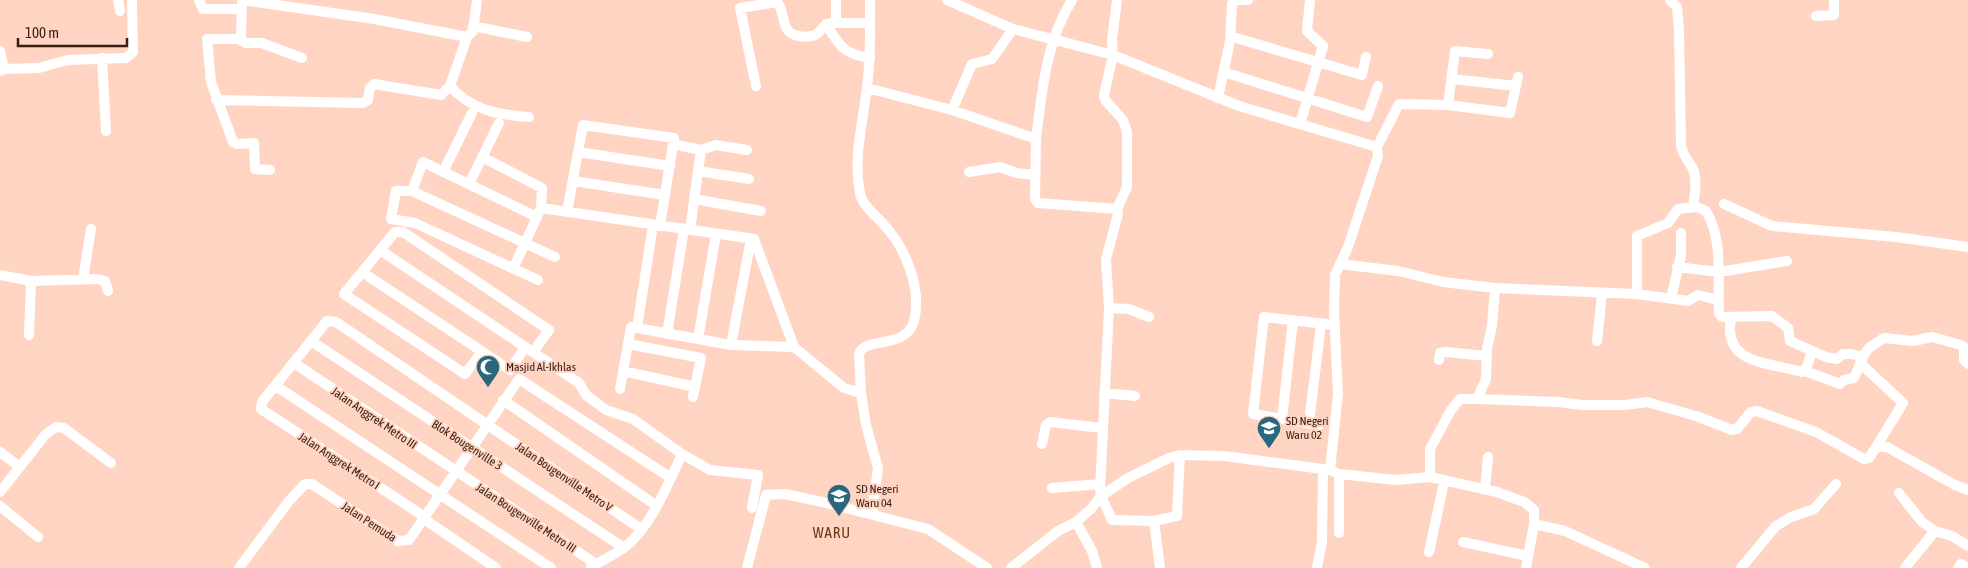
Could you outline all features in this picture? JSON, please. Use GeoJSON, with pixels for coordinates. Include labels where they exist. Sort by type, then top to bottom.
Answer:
{"type":"FeatureCollection","features":[{"type":"Feature","properties":{"kind":"street"},"geometry":{"type":"LineString","coordinates":[[118,0],[120,11]]}},
{"type":"Feature","properties":{"kind":"street"},"geometry":{"type":"LineString","coordinates":[[0,51],[2,70],[39,68],[68,60],[126,58],[133,52],[132,0]]}},
{"type":"Feature","properties":{"kind":"street"},"geometry":{"type":"LineString","coordinates":[[199,0],[202,9],[242,3],[374,19],[467,38]]}},
{"type":"Feature","properties":{"kind":"street"},"geometry":{"type":"LineString","coordinates":[[216,100],[363,104],[368,100],[370,88],[374,84],[439,96],[450,86],[467,38],[474,26],[477,0]]}},
{"type":"Feature","properties":{"kind":"street"},"geometry":{"type":"LineString","coordinates":[[836,0],[831,23],[845,51],[854,56],[870,58]]}},
{"type":"Feature","properties":{"kind":"street"},"geometry":{"type":"LineString","coordinates":[[870,0],[870,58],[858,146],[859,192],[863,202],[886,226],[904,251],[914,288],[915,313],[912,327],[900,338],[867,346],[860,350],[861,393],[866,425],[878,468],[872,513]]}},
{"type":"Feature","properties":{"kind":"street"},"geometry":{"type":"LineString","coordinates":[[948,0],[1013,30],[1114,55],[1218,98],[1377,147]]}},
{"type":"Feature","properties":{"kind":"street"},"geometry":{"type":"LineString","coordinates":[[1072,0],[1063,15],[1054,39],[1041,93],[1036,139],[1035,199],[1038,202],[1118,209]]}},
{"type":"Feature","properties":{"kind":"street"},"geometry":{"type":"LineString","coordinates":[[1118,0],[1112,40],[1114,55],[1104,95],[1126,126],[1128,174],[1127,188],[1118,209],[1106,259],[1109,308],[1100,484],[1101,496],[1113,522],[1154,521],[1177,516],[1180,456]]}},
{"type":"Feature","properties":{"kind":"street"},"geometry":{"type":"LineString","coordinates":[[1218,98],[1230,41],[1232,4],[1235,0],[1248,0]]}},
{"type":"Feature","properties":{"kind":"street"},"geometry":{"type":"LineString","coordinates":[[1300,124],[1323,46],[1307,31],[1310,0]]}},
{"type":"Feature","properties":{"kind":"street"},"geometry":{"type":"LineString","coordinates":[[1670,0],[1677,8],[1681,51],[1681,146],[1684,157],[1695,174],[1693,206]]}},
{"type":"Feature","properties":{"kind":"street"},"geometry":{"type":"LineString","coordinates":[[1816,16],[1835,14],[1834,0]]}},
{"type":"Feature","properties":{"kind":"street"},"geometry":{"type":"LineString","coordinates":[[756,86],[739,4],[777,2],[785,28],[793,35],[814,36],[831,23],[870,23]]}},
{"type":"Feature","properties":{"kind":"street"},"geometry":{"type":"LineString","coordinates":[[240,40],[242,3]]}},
{"type":"Feature","properties":{"kind":"street"},"geometry":{"type":"LineString","coordinates":[[474,26],[527,37]]}},
{"type":"Feature","properties":{"kind":"street"},"geometry":{"type":"LineString","coordinates":[[952,110],[972,64],[992,59],[1013,30]]}},
{"type":"Feature","properties":{"kind":"street"},"geometry":{"type":"LineString","coordinates":[[1236,38],[1362,75],[1366,58]]}},
{"type":"Feature","properties":{"kind":"street"},"geometry":{"type":"LineString","coordinates":[[270,170],[255,169],[254,143],[237,144],[233,142],[216,100],[211,82],[208,39],[262,43],[302,58]]}},
{"type":"Feature","properties":{"kind":"street"},"geometry":{"type":"LineString","coordinates":[[1448,105],[1456,51],[1488,54]]}},
{"type":"Feature","properties":{"kind":"street"},"geometry":{"type":"LineString","coordinates":[[102,58],[106,131]]}},
{"type":"Feature","properties":{"kind":"street"},"geometry":{"type":"LineString","coordinates":[[1230,74],[1368,117],[1378,86]]}},
{"type":"Feature","properties":{"kind":"street"},"geometry":{"type":"LineString","coordinates":[[1318,568],[1331,471],[1338,394],[1335,275],[1348,247],[1378,156],[1377,147],[1400,104],[1448,105],[1510,113],[1517,82],[1452,79]]}},
{"type":"Feature","properties":{"kind":"street"},"geometry":{"type":"LineString","coordinates":[[450,86],[459,96],[482,109],[504,116],[529,117]]}},
{"type":"Feature","properties":{"kind":"street"},"geometry":{"type":"LineString","coordinates":[[867,88],[952,110],[1036,139]]}},
{"type":"Feature","properties":{"kind":"street"},"geometry":{"type":"LineString","coordinates":[[444,172],[472,113]]}},
{"type":"Feature","properties":{"kind":"street"},"geometry":{"type":"LineString","coordinates":[[469,184],[499,123]]}},
{"type":"Feature","properties":{"kind":"street"},"geometry":{"type":"LineString","coordinates":[[567,212],[582,125],[674,138],[665,195],[636,328]]}},
{"type":"Feature","properties":{"kind":"street"},"geometry":{"type":"LineString","coordinates":[[673,144],[701,150],[716,145],[747,150]]}},
{"type":"Feature","properties":{"kind":"street"},"geometry":{"type":"LineString","coordinates":[[667,334],[694,199],[701,150]]}},
{"type":"Feature","properties":{"kind":"street"},"geometry":{"type":"LineString","coordinates":[[578,152],[670,166]]}},
{"type":"Feature","properties":{"kind":"street"},"geometry":{"type":"LineString","coordinates":[[482,157],[542,188],[539,213],[513,269]]}},
{"type":"Feature","properties":{"kind":"street"},"geometry":{"type":"LineString","coordinates":[[412,191],[423,162],[469,184],[539,213],[567,212],[754,239],[794,346],[844,388],[861,393]]}},
{"type":"Feature","properties":{"kind":"street"},"geometry":{"type":"LineString","coordinates":[[969,172],[1000,167],[1017,173],[1034,175]]}},
{"type":"Feature","properties":{"kind":"street"},"geometry":{"type":"LineString","coordinates":[[698,171],[749,179]]}},
{"type":"Feature","properties":{"kind":"street"},"geometry":{"type":"LineString","coordinates":[[573,182],[665,195]]}},
{"type":"Feature","properties":{"kind":"street"},"geometry":{"type":"LineString","coordinates":[[538,280],[415,222],[391,219],[396,191],[412,191],[554,257]]}},
{"type":"Feature","properties":{"kind":"street"},"geometry":{"type":"LineString","coordinates":[[694,199],[761,211]]}},
{"type":"Feature","properties":{"kind":"street"},"geometry":{"type":"LineString","coordinates":[[1724,204],[1772,226],[1896,237],[1968,247]]}},
{"type":"Feature","properties":{"kind":"street"},"geometry":{"type":"LineString","coordinates":[[1430,477],[1430,449],[1451,410],[1460,399],[1558,402],[1582,405],[1625,405],[1647,402],[1696,416],[1732,430],[1737,429],[1751,412],[1757,411],[1816,432],[1864,459],[1869,458],[1903,403],[1861,360],[1845,354],[1833,359],[1812,352],[1790,341],[1788,328],[1777,318],[1751,316],[1731,318],[1720,315],[1718,300],[1718,251],[1711,220],[1704,209],[1693,206],[1678,209],[1668,223],[1637,236],[1637,294]]}},
{"type":"Feature","properties":{"kind":"street"},"geometry":{"type":"LineString","coordinates":[[83,279],[91,229]]}},
{"type":"Feature","properties":{"kind":"street"},"geometry":{"type":"LineString","coordinates":[[362,272],[510,370],[548,330],[403,232],[395,232],[380,250],[362,272],[344,294],[465,374],[482,352]]}},
{"type":"Feature","properties":{"kind":"street"},"geometry":{"type":"LineString","coordinates":[[1671,298],[1681,256],[1681,233]]}},
{"type":"Feature","properties":{"kind":"street"},"geometry":{"type":"LineString","coordinates":[[698,339],[716,234]]}},
{"type":"Feature","properties":{"kind":"street"},"geometry":{"type":"LineString","coordinates":[[731,345],[751,239]]}},
{"type":"Feature","properties":{"kind":"street"},"geometry":{"type":"LineString","coordinates":[[380,250],[579,383],[586,395],[606,410],[633,419],[682,454],[710,470],[758,475],[752,508]]}},
{"type":"Feature","properties":{"kind":"street"},"geometry":{"type":"LineString","coordinates":[[1677,267],[1719,272],[1787,261]]}},
{"type":"Feature","properties":{"kind":"street"},"geometry":{"type":"LineString","coordinates":[[1340,264],[1398,271],[1443,282],[1495,288],[1557,289],[1602,294],[1637,294],[1689,301],[1698,295],[1718,300]]}},
{"type":"Feature","properties":{"kind":"street"},"geometry":{"type":"LineString","coordinates":[[0,275],[31,281],[102,280],[107,285],[108,291]]}},
{"type":"Feature","properties":{"kind":"street"},"geometry":{"type":"LineString","coordinates":[[29,335],[31,281]]}},
{"type":"Feature","properties":{"kind":"street"},"geometry":{"type":"LineString","coordinates":[[1478,399],[1486,379],[1486,356],[1495,288]]}},
{"type":"Feature","properties":{"kind":"street"},"geometry":{"type":"LineString","coordinates":[[1597,342],[1602,294]]}},
{"type":"Feature","properties":{"kind":"street"},"geometry":{"type":"LineString","coordinates":[[1109,308],[1129,309],[1149,317]]}},
{"type":"Feature","properties":{"kind":"street"},"geometry":{"type":"LineString","coordinates":[[1321,324],[1314,424],[1253,414],[1264,317],[1335,325]]}},
{"type":"Feature","properties":{"kind":"street"},"geometry":{"type":"LineString","coordinates":[[1731,318],[1730,338],[1736,349],[1748,359],[1805,371],[1839,384],[1844,380],[1854,378],[1861,360],[1870,347],[1888,338],[1913,342],[1932,337],[1964,347]]}},
{"type":"Feature","properties":{"kind":"street","name":"Jalan Bougenville Metro V"},"geometry":{"type":"LineString","coordinates":[[311,341],[327,320],[336,322],[641,529]]}},
{"type":"Feature","properties":{"kind":"street"},"geometry":{"type":"LineString","coordinates":[[1282,419],[1293,320]]}},
{"type":"Feature","properties":{"kind":"street"},"geometry":{"type":"LineString","coordinates":[[620,389],[631,327],[731,345],[794,346]]}},
{"type":"Feature","properties":{"kind":"street"},"geometry":{"type":"LineString","coordinates":[[1968,337],[1964,347],[1964,360],[1968,364]]}},
{"type":"Feature","properties":{"kind":"street"},"geometry":{"type":"LineString","coordinates":[[311,341],[276,386],[551,568]]}},
{"type":"Feature","properties":{"kind":"street","name":"Blok Bougenville 3"},"geometry":{"type":"LineString","coordinates":[[311,341],[624,548]]}},
{"type":"Feature","properties":{"kind":"street"},"geometry":{"type":"LineString","coordinates":[[623,371],[694,392],[701,358],[628,344]]}},
{"type":"Feature","properties":{"kind":"street"},"geometry":{"type":"LineString","coordinates":[[1438,360],[1440,353],[1446,352],[1486,356]]}},
{"type":"Feature","properties":{"kind":"street"},"geometry":{"type":"LineString","coordinates":[[1805,371],[1812,352]]}},
{"type":"Feature","properties":{"kind":"street","name":"Jalan Anggrek Metro III"},"geometry":{"type":"LineString","coordinates":[[294,363],[455,472]]}},
{"type":"Feature","properties":{"kind":"street","name":"Jalan Pemuda"},"geometry":{"type":"LineString","coordinates":[[239,568],[289,501],[305,484],[312,484],[401,542],[409,540],[519,379],[671,478]]}},
{"type":"Feature","properties":{"kind":"street","name":"Jalan Anggrek Metro I"},"geometry":{"type":"LineString","coordinates":[[276,386],[262,402],[260,409],[264,413],[424,518],[496,568]]}},
{"type":"Feature","properties":{"kind":"street"},"geometry":{"type":"LineString","coordinates":[[1104,393],[1135,396]]}},
{"type":"Feature","properties":{"kind":"street"},"geometry":{"type":"LineString","coordinates":[[503,400],[657,506]]}},
{"type":"Feature","properties":{"kind":"street"},"geometry":{"type":"LineString","coordinates":[[1042,444],[1046,425],[1050,422],[1102,428]]}},
{"type":"Feature","properties":{"kind":"street"},"geometry":{"type":"LineString","coordinates":[[0,492],[46,434],[58,427],[64,428],[111,463]]}},
{"type":"Feature","properties":{"kind":"street"},"geometry":{"type":"LineString","coordinates":[[1876,446],[1887,447],[1952,484],[1968,490]]}},
{"type":"Feature","properties":{"kind":"street"},"geometry":{"type":"LineString","coordinates":[[0,452],[20,467]]}},
{"type":"Feature","properties":{"kind":"street"},"geometry":{"type":"LineString","coordinates":[[593,566],[624,548],[641,529],[657,506],[682,454]]}},
{"type":"Feature","properties":{"kind":"street"},"geometry":{"type":"LineString","coordinates":[[1011,568],[1058,532],[1076,522],[1091,509],[1101,496],[1136,474],[1169,458],[1180,456],[1240,457],[1396,480],[1430,477],[1444,482],[1485,489],[1530,506],[1534,510],[1534,524],[1526,568]]}},
{"type":"Feature","properties":{"kind":"street"},"geometry":{"type":"LineString","coordinates":[[1485,489],[1488,457]]}},
{"type":"Feature","properties":{"kind":"street"},"geometry":{"type":"LineString","coordinates":[[1331,471],[1339,533]]}},
{"type":"Feature","properties":{"kind":"street","name":"Jalan Bougenville Metro III"},"geometry":{"type":"LineString","coordinates":[[455,472],[593,566]]}},
{"type":"Feature","properties":{"kind":"street"},"geometry":{"type":"LineString","coordinates":[[1429,552],[1444,482]]}},
{"type":"Feature","properties":{"kind":"street"},"geometry":{"type":"LineString","coordinates":[[1052,488],[1100,484]]}},
{"type":"Feature","properties":{"kind":"street"},"geometry":{"type":"LineString","coordinates":[[1742,568],[1776,526],[1791,517],[1814,509],[1836,484]]}},
{"type":"Feature","properties":{"kind":"street"},"geometry":{"type":"LineString","coordinates":[[1899,493],[1920,520],[1935,531],[1952,536],[1968,546]]}},
{"type":"Feature","properties":{"kind":"street"},"geometry":{"type":"LineString","coordinates":[[747,568],[766,494],[785,494],[872,513],[877,518],[928,529],[987,568]]}},
{"type":"Feature","properties":{"kind":"street"},"geometry":{"type":"LineString","coordinates":[[0,506],[38,537]]}},
{"type":"Feature","properties":{"kind":"street"},"geometry":{"type":"LineString","coordinates":[[1154,521],[1160,568]]}},
{"type":"Feature","properties":{"kind":"street"},"geometry":{"type":"LineString","coordinates":[[1076,522],[1092,551],[1097,568]]}},
{"type":"Feature","properties":{"kind":"street"},"geometry":{"type":"LineString","coordinates":[[1534,524],[1565,531],[1645,568]]}},
{"type":"Feature","properties":{"kind":"street"},"geometry":{"type":"LineString","coordinates":[[1905,568],[1935,531]]}},
{"type":"Feature","properties":{"kind":"street"},"geometry":{"type":"LineString","coordinates":[[1463,542],[1528,556]]}},
{"type":"Feature","properties":{"kind":"street"},"geometry":{"type":"LineString","coordinates":[[1958,568],[1961,564],[1968,568]]}},
{"type":"Feature","properties":{"kind":"place","name":"Masjid Al-Ikhlas"},"geometry":{"type":"Point","coordinates":[488,388]}},
{"type":"Feature","properties":{"kind":"place","name":"SD Negeri Waru 02"},"geometry":{"type":"Point","coordinates":[1269,449]}},
{"type":"Feature","properties":{"kind":"place","name":"SD Negeri Waru 04"},"geometry":{"type":"Point","coordinates":[839,517]}},
{"type":"Feature","properties":{"kind":"district","name":"WARU"},"geometry":{"type":"Point","coordinates":[832,532]}}]}
